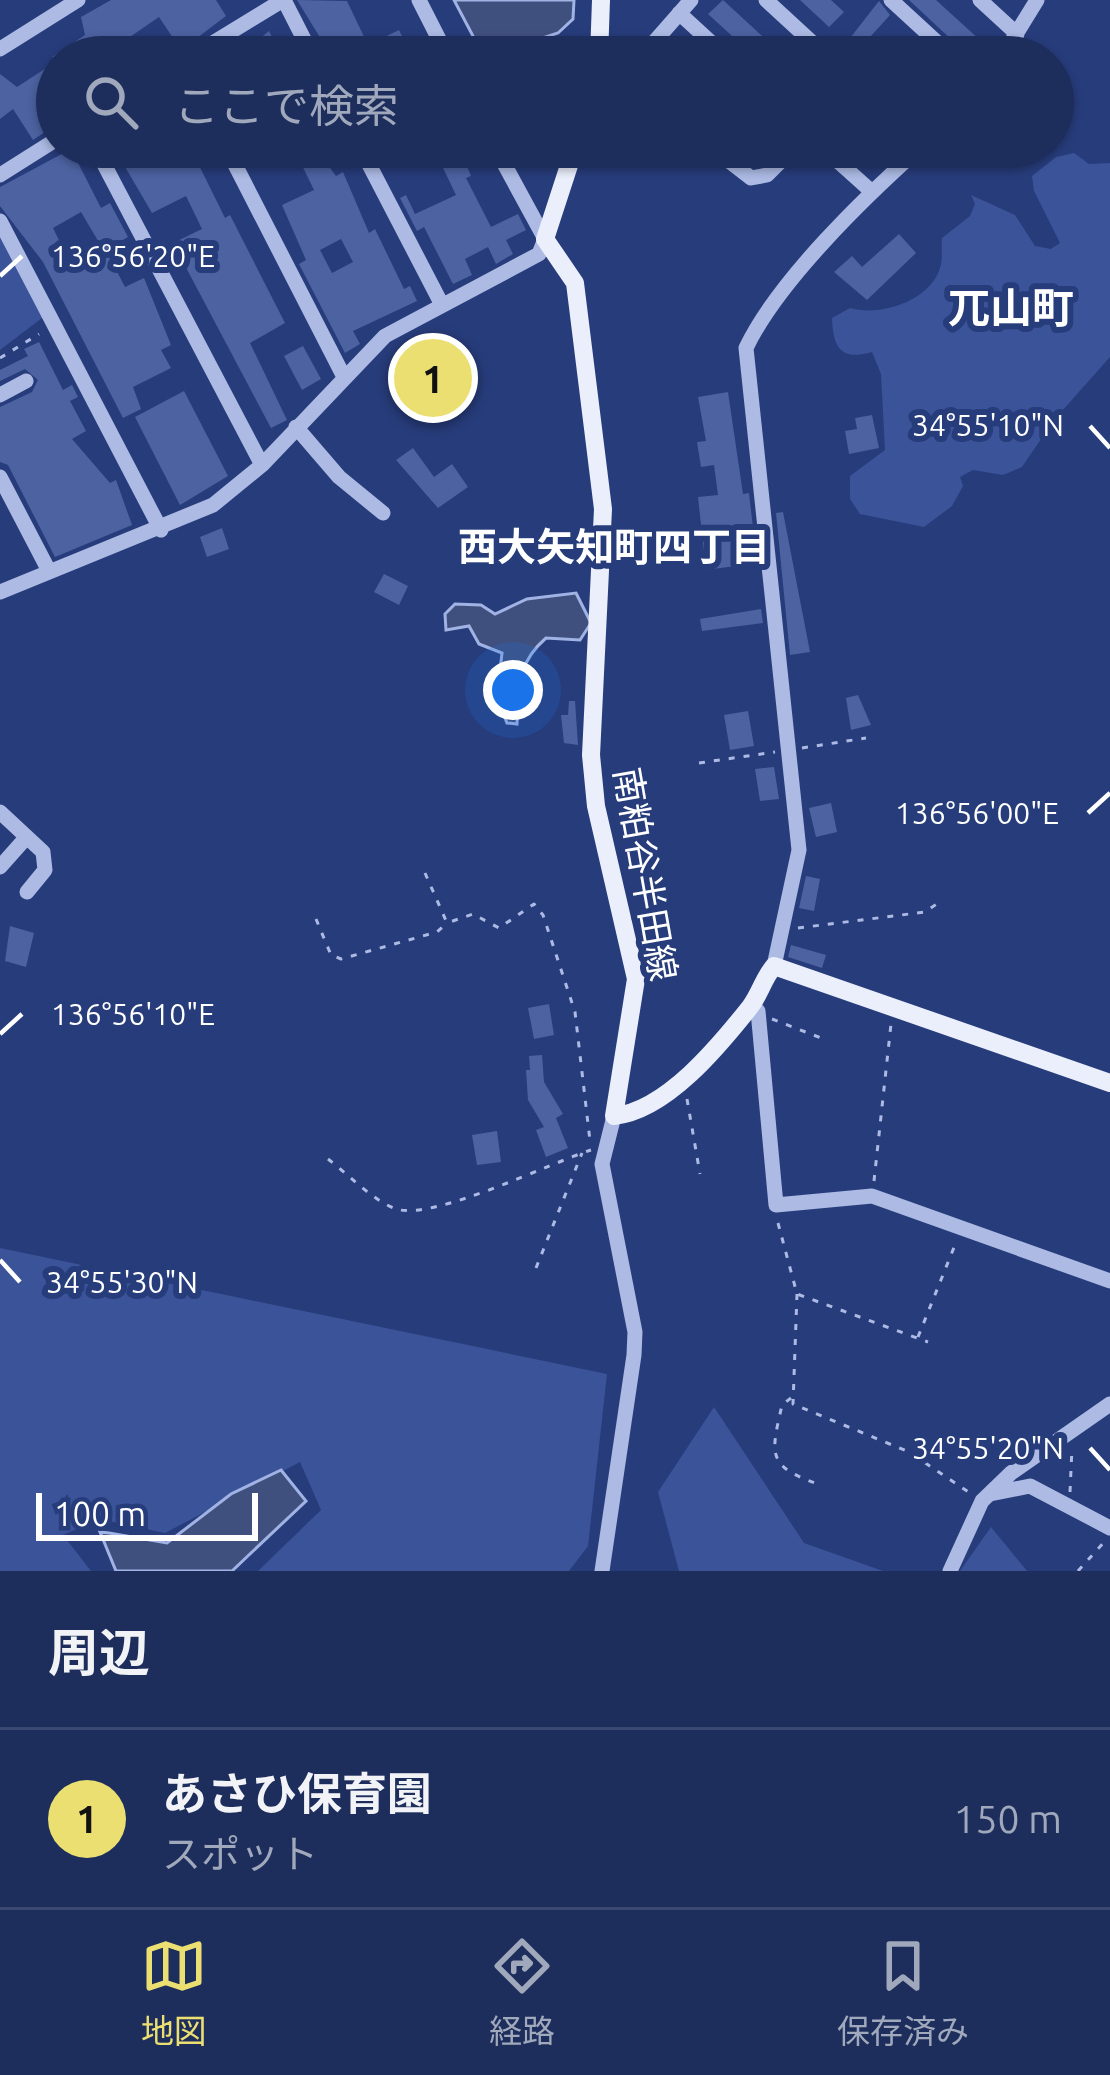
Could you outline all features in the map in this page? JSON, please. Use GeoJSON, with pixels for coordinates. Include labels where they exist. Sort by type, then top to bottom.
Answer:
{"type":"FeatureCollection","features":[{"type":"Feature","properties":{"kind":"main road"},"geometry":{"type":"LineString","coordinates":[[600,36],[601,0]]}},
{"type":"Feature","properties":{"kind":"main road"},"geometry":{"type":"LineString","coordinates":[[544,239],[568,168]]}},
{"type":"Feature","properties":{"kind":"main road","name":"南粕谷半田線"},"geometry":{"type":"LineString","coordinates":[[544,239],[575,283],[603,509],[591,755],[596,806],[636,979],[614,1116]]}},
{"type":"Feature","properties":{"kind":"main road"},"geometry":{"type":"LineString","coordinates":[[614,1116],[646,1106],[681,1080],[755,1009],[773,966],[1110,1083]]}},
{"type":"Feature","properties":{"kind":"street"},"geometry":{"type":"LineString","coordinates":[[0,49],[77,0]]}},
{"type":"Feature","properties":{"kind":"street"},"geometry":{"type":"LineString","coordinates":[[224,36],[283,0],[302,36]]}},
{"type":"Feature","properties":{"kind":"street"},"geometry":{"type":"LineString","coordinates":[[419,0],[437,36]]}},
{"type":"Feature","properties":{"kind":"street"},"geometry":{"type":"LineString","coordinates":[[766,0],[805,36]]}},
{"type":"Feature","properties":{"kind":"street"},"geometry":{"type":"LineString","coordinates":[[891,0],[930,36]]}},
{"type":"Feature","properties":{"kind":"street"},"geometry":{"type":"LineString","coordinates":[[980,0],[1017,34],[1037,0]]}},
{"type":"Feature","properties":{"kind":"street"},"geometry":{"type":"LineString","coordinates":[[659,36],[685,6],[710,36]]}},
{"type":"Feature","properties":{"kind":"street"},"geometry":{"type":"LineString","coordinates":[[0,176],[36,153]]}},
{"type":"Feature","properties":{"kind":"street"},"geometry":{"type":"LineString","coordinates":[[105,168],[262,465]]}},
{"type":"Feature","properties":{"kind":"street"},"geometry":{"type":"LineString","coordinates":[[237,168],[343,375]]}},
{"type":"Feature","properties":{"kind":"street"},"geometry":{"type":"LineString","coordinates":[[371,168],[441,303]]}},
{"type":"Feature","properties":{"kind":"street"},"geometry":{"type":"LineString","coordinates":[[0,592],[213,505],[262,465],[385,335],[539,254],[544,239],[506,168]]}},
{"type":"Feature","properties":{"kind":"street"},"geometry":{"type":"LineString","coordinates":[[738,168],[751,178],[773,168]]}},
{"type":"Feature","properties":{"kind":"street"},"geometry":{"type":"LineString","coordinates":[[846,168],[872,191]]}},
{"type":"Feature","properties":{"kind":"street"},"geometry":{"type":"LineString","coordinates":[[773,966],[799,850],[746,348],[758,325],[872,191],[898,168]]}},
{"type":"Feature","properties":{"kind":"street"},"geometry":{"type":"LineString","coordinates":[[0,221],[161,530]]}},
{"type":"Feature","properties":{"kind":"street"},"geometry":{"type":"LineString","coordinates":[[0,394],[26,381]]}},
{"type":"Feature","properties":{"kind":"street"},"geometry":{"type":"LineString","coordinates":[[296,427],[339,477],[382,513]]}},
{"type":"Feature","properties":{"kind":"street"},"geometry":{"type":"LineString","coordinates":[[0,477],[48,569]]}},
{"type":"Feature","properties":{"kind":"street"},"geometry":{"type":"LineString","coordinates":[[0,812],[24,840],[44,852],[46,861],[27,892]]}},
{"type":"Feature","properties":{"kind":"street"},"geometry":{"type":"LineString","coordinates":[[0,867],[24,840]]}},
{"type":"Feature","properties":{"kind":"street"},"geometry":{"type":"LineString","coordinates":[[755,1009],[776,1205],[872,1196],[1110,1281]]}},
{"type":"Feature","properties":{"kind":"street"},"geometry":{"type":"LineString","coordinates":[[602,1571],[634,1332],[598,1157],[614,1116]]}},
{"type":"Feature","properties":{"kind":"street"},"geometry":{"type":"LineString","coordinates":[[950,1571],[986,1497],[1110,1404]]}},
{"type":"Feature","properties":{"kind":"street"},"geometry":{"type":"LineString","coordinates":[[986,1497],[1030,1486],[1051,1502],[1071,1506],[1110,1531]]}},
{"type":"Feature","properties":{"kind":"path"},"geometry":{"type":"LineString","coordinates":[[0,358],[52,326]]}},
{"type":"Feature","properties":{"kind":"path"},"geometry":{"type":"LineString","coordinates":[[425,873],[447,923]]}},
{"type":"Feature","properties":{"kind":"path"},"geometry":{"type":"LineString","coordinates":[[784,930],[925,912],[940,901]]}},
{"type":"Feature","properties":{"kind":"path"},"geometry":{"type":"LineString","coordinates":[[316,919],[331,955],[341,959],[437,932],[473,914],[499,928],[533,904],[543,915],[575,1012],[598,1157],[583,1153],[465,1197],[407,1211],[384,1203],[328,1160]]}},
{"type":"Feature","properties":{"kind":"path"},"geometry":{"type":"LineString","coordinates":[[755,1009],[820,1038]]}},
{"type":"Feature","properties":{"kind":"path"},"geometry":{"type":"LineString","coordinates":[[872,1196],[893,1010]]}},
{"type":"Feature","properties":{"kind":"path"},"geometry":{"type":"LineString","coordinates":[[681,1080],[700,1174]]}},
{"type":"Feature","properties":{"kind":"path"},"geometry":{"type":"LineString","coordinates":[[536,1268],[583,1153]]}},
{"type":"Feature","properties":{"kind":"path"},"geometry":{"type":"LineString","coordinates":[[776,1205],[797,1294],[797,1377],[790,1398],[782,1405],[776,1458],[784,1471],[818,1484]]}},
{"type":"Feature","properties":{"kind":"path"},"geometry":{"type":"LineString","coordinates":[[918,1337],[961,1227]]}},
{"type":"Feature","properties":{"kind":"path"},"geometry":{"type":"LineString","coordinates":[[797,1294],[928,1342]]}},
{"type":"Feature","properties":{"kind":"path"},"geometry":{"type":"LineString","coordinates":[[790,1398],[800,1408],[909,1452],[986,1497]]}},
{"type":"Feature","properties":{"kind":"path"},"geometry":{"type":"LineString","coordinates":[[1071,1506],[1073,1431]]}},
{"type":"Feature","properties":{"kind":"path"},"geometry":{"type":"LineString","coordinates":[[1078,1571],[1110,1531]]}},
{"type":"Feature","properties":{"kind":"shaded area"},"geometry":{"type":"Polygon","coordinates":[[[454,0],[574,0],[573,19],[558,33],[473,36],[454,0]]]}},
{"type":"Feature","properties":{"kind":"shaded area"},"geometry":{"type":"Polygon","coordinates":[[[1074,153],[1089,164],[1110,163],[1110,357],[1054,420],[1022,467],[1003,475],[973,470],[960,477],[963,486],[952,506],[924,527],[860,514],[850,499],[850,476],[885,450],[881,374],[872,352],[853,355],[841,350],[832,318],[850,308],[875,310],[902,304],[926,289],[940,268],[942,238],[970,216],[975,204],[971,195],[1015,215],[1035,246],[1051,249],[1060,243],[1034,191],[1032,176],[1042,168],[1074,168],[1074,153]]]}},
{"type":"Feature","properties":{"kind":"shaded area"},"geometry":{"type":"Polygon","coordinates":[[[0,236],[42,318],[0,350],[0,236]]]}},
{"type":"Feature","properties":{"kind":"shaded area"},"geometry":{"type":"Polygon","coordinates":[[[576,593],[591,623],[580,640],[546,638],[536,648],[521,677],[517,724],[507,723],[497,697],[502,653],[479,644],[469,626],[446,630],[445,614],[455,604],[481,605],[495,614],[527,599],[576,593]]]}},
{"type":"Feature","properties":{"kind":"shaded area"},"geometry":{"type":"Polygon","coordinates":[[[0,1248],[607,1374],[588,1546],[569,1571],[258,1571],[321,1510],[300,1462],[165,1533],[99,1519],[63,1535],[91,1571],[0,1571],[0,1248]]]}},
{"type":"Feature","properties":{"kind":"shaded area"},"geometry":{"type":"Polygon","coordinates":[[[714,1407],[804,1543],[883,1571],[679,1571],[658,1492],[714,1407]]]}},
{"type":"Feature","properties":{"kind":"shaded area"},"geometry":{"type":"Polygon","coordinates":[[[281,1470],[306,1501],[232,1571],[116,1571],[100,1532],[167,1543],[231,1494],[281,1470]]]}},
{"type":"Feature","properties":{"kind":"shaded area"},"geometry":{"type":"Polygon","coordinates":[[[991,1527],[1027,1571],[960,1571],[991,1527]]]}},
{"type":"Feature","properties":{"kind":"building"},"geometry":{"type":"Polygon","coordinates":[[[111,0],[216,0],[226,16],[200,36],[172,36],[159,17],[131,36],[84,36],[81,17],[111,0]]]}},
{"type":"Feature","properties":{"kind":"building"},"geometry":{"type":"Polygon","coordinates":[[[297,0],[347,1],[364,36],[319,36],[297,0]]]}},
{"type":"Feature","properties":{"kind":"building"},"geometry":{"type":"Polygon","coordinates":[[[723,0],[762,36],[732,36],[708,14],[723,0]]]}},
{"type":"Feature","properties":{"kind":"building"},"geometry":{"type":"Polygon","coordinates":[[[800,0],[831,0],[844,12],[829,27],[800,0]]]}},
{"type":"Feature","properties":{"kind":"building"},"geometry":{"type":"Polygon","coordinates":[[[909,0],[936,0],[976,36],[948,36],[909,0]]]}},
{"type":"Feature","properties":{"kind":"building"},"geometry":{"type":"Polygon","coordinates":[[[879,1],[890,15],[871,36],[852,36],[879,1]]]}},
{"type":"Feature","properties":{"kind":"building"},"geometry":{"type":"Polygon","coordinates":[[[0,74],[17,87],[36,75],[33,140],[13,109],[0,119],[0,74]]]}},
{"type":"Feature","properties":{"kind":"building"},"geometry":{"type":"Polygon","coordinates":[[[36,168],[81,168],[101,208],[110,203],[128,237],[121,241],[129,256],[113,264],[125,287],[144,278],[171,345],[161,350],[171,368],[133,387],[141,409],[123,418],[43,262],[0,206],[0,187],[36,168]],[[81,212],[53,228],[75,273],[107,256],[81,212]]]}},
{"type":"Feature","properties":{"kind":"building"},"geometry":{"type":"Polygon","coordinates":[[[126,168],[200,168],[285,323],[250,343],[287,420],[271,428],[173,243],[202,229],[186,196],[152,213],[126,168]]]}},
{"type":"Feature","properties":{"kind":"building"},"geometry":{"type":"Polygon","coordinates":[[[303,168],[330,168],[336,176],[343,172],[369,233],[375,229],[404,289],[410,286],[417,301],[353,331],[360,344],[345,353],[299,264],[306,260],[282,205],[314,190],[303,168]],[[341,239],[320,250],[332,273],[353,262],[341,239]]]}},
{"type":"Feature","properties":{"kind":"building"},"geometry":{"type":"Polygon","coordinates":[[[443,168],[468,168],[471,176],[466,178],[491,227],[518,214],[526,230],[506,240],[513,254],[496,264],[488,247],[465,259],[472,275],[453,284],[424,227],[417,231],[400,198],[406,195],[415,214],[456,195],[443,168]]]}},
{"type":"Feature","properties":{"kind":"building"},"geometry":{"type":"Polygon","coordinates":[[[899,234],[916,253],[867,300],[834,272],[852,256],[862,267],[899,234]]]}},
{"type":"Feature","properties":{"kind":"building"},"geometry":{"type":"Polygon","coordinates":[[[39,342],[63,390],[72,385],[78,397],[70,401],[86,431],[72,439],[110,483],[116,480],[132,525],[55,557],[8,465],[0,462],[0,407],[32,392],[38,380],[25,369],[0,381],[0,370],[28,356],[24,349],[39,342]]]}},
{"type":"Feature","properties":{"kind":"building"},"geometry":{"type":"Polygon","coordinates":[[[427,345],[466,388],[440,411],[401,368],[427,345]]]}},
{"type":"Feature","properties":{"kind":"building"},"geometry":{"type":"Polygon","coordinates":[[[303,346],[321,379],[302,390],[284,356],[303,346]]]}},
{"type":"Feature","properties":{"kind":"building"},"geometry":{"type":"Polygon","coordinates":[[[184,391],[228,476],[180,505],[135,417],[184,391]]]}},
{"type":"Feature","properties":{"kind":"building"},"geometry":{"type":"Polygon","coordinates":[[[728,392],[743,494],[749,493],[757,563],[706,570],[698,497],[718,495],[714,465],[701,467],[697,442],[706,441],[698,397],[728,392]]]}},
{"type":"Feature","properties":{"kind":"building"},"geometry":{"type":"Polygon","coordinates":[[[872,415],[879,448],[849,454],[845,431],[857,429],[855,418],[872,415]]]}},
{"type":"Feature","properties":{"kind":"building"},"geometry":{"type":"Polygon","coordinates":[[[413,448],[434,477],[452,464],[468,487],[438,508],[396,460],[413,448]]]}},
{"type":"Feature","properties":{"kind":"building"},"geometry":{"type":"Polygon","coordinates":[[[783,512],[810,652],[790,655],[776,513],[783,512]]]}},
{"type":"Feature","properties":{"kind":"building"},"geometry":{"type":"Polygon","coordinates":[[[222,528],[229,549],[207,557],[200,537],[222,528]]]}},
{"type":"Feature","properties":{"kind":"building"},"geometry":{"type":"Polygon","coordinates":[[[384,574],[408,586],[399,605],[374,592],[384,574]]]}},
{"type":"Feature","properties":{"kind":"building"},"geometry":{"type":"Polygon","coordinates":[[[761,609],[763,623],[702,631],[700,619],[761,609]]]}},
{"type":"Feature","properties":{"kind":"building"},"geometry":{"type":"Polygon","coordinates":[[[858,695],[871,725],[851,730],[846,698],[858,695]]]}},
{"type":"Feature","properties":{"kind":"building"},"geometry":{"type":"Polygon","coordinates":[[[569,701],[575,701],[578,745],[564,743],[561,715],[568,715],[569,701]]]}},
{"type":"Feature","properties":{"kind":"building"},"geometry":{"type":"Polygon","coordinates":[[[748,711],[754,746],[730,750],[724,715],[748,711]]]}},
{"type":"Feature","properties":{"kind":"building"},"geometry":{"type":"Polygon","coordinates":[[[774,767],[779,799],[760,801],[755,769],[774,767]]]}},
{"type":"Feature","properties":{"kind":"building"},"geometry":{"type":"Polygon","coordinates":[[[831,803],[837,832],[816,837],[809,808],[831,803]]]}},
{"type":"Feature","properties":{"kind":"building"},"geometry":{"type":"Polygon","coordinates":[[[806,876],[820,879],[814,911],[799,908],[806,876]]]}},
{"type":"Feature","properties":{"kind":"building"},"geometry":{"type":"Polygon","coordinates":[[[10,926],[34,933],[26,967],[5,961],[10,926]]]}},
{"type":"Feature","properties":{"kind":"building"},"geometry":{"type":"Polygon","coordinates":[[[791,945],[826,955],[822,968],[788,957],[791,945]]]}},
{"type":"Feature","properties":{"kind":"building"},"geometry":{"type":"Polygon","coordinates":[[[549,1004],[554,1035],[534,1039],[528,1008],[549,1004]]]}},
{"type":"Feature","properties":{"kind":"building"},"geometry":{"type":"Polygon","coordinates":[[[542,1055],[544,1082],[563,1114],[556,1118],[568,1148],[546,1157],[536,1130],[544,1127],[528,1100],[526,1070],[530,1070],[529,1056],[542,1055]]]}},
{"type":"Feature","properties":{"kind":"building"},"geometry":{"type":"Polygon","coordinates":[[[497,1131],[501,1162],[477,1165],[472,1135],[497,1131]]]}},
{"type":"Feature","properties":{"kind":"place","name":"あさひ保育園"},"geometry":{"type":"Point","coordinates":[433,378]}},
{"type":"Feature","properties":{"kind":"district","name":"兀山町"},"geometry":{"type":"Point","coordinates":[1011,307]}},
{"type":"Feature","properties":{"kind":"district","name":"西大矢知町四丁目"},"geometry":{"type":"Point","coordinates":[614,546]}}]}
